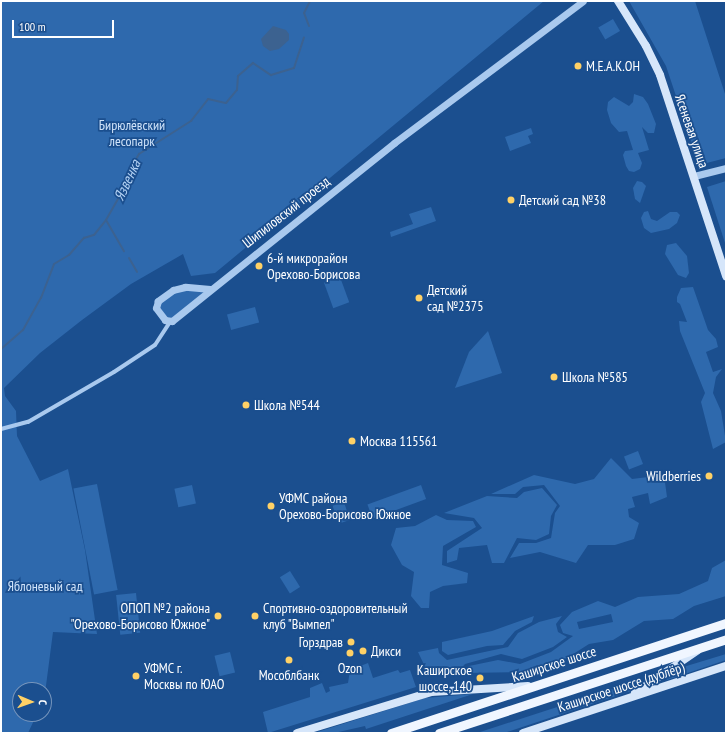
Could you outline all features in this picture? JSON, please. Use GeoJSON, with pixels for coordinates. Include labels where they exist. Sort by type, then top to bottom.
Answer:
{"type":"FeatureCollection","features":[{"type":"Feature","properties":{"kind":"main road","name":"Ясеневая улица"},"geometry":{"type":"LineString","coordinates":[[618,1],[646,46],[660,75],[726,276]]}},
{"type":"Feature","properties":{"kind":"main road","name":"Каширское шоссе"},"geometry":{"type":"LineString","coordinates":[[391,733],[726,623]]}},
{"type":"Feature","properties":{"kind":"main road"},"geometry":{"type":"LineString","coordinates":[[439,733],[726,639]]}},
{"type":"Feature","properties":{"kind":"main road"},"geometry":{"type":"LineString","coordinates":[[626,699],[703,647]]}},
{"type":"Feature","properties":{"kind":"main road","name":"Каширское шоссе (дублёр)"},"geometry":{"type":"LineString","coordinates":[[523,733],[726,666]]}},
{"type":"Feature","properties":{"kind":"main road"},"geometry":{"type":"LineString","coordinates":[[297,733],[432,692],[534,685]]}},
{"type":"Feature","properties":{"kind":"street","name":"Шипиловский проезд"},"geometry":{"type":"LineString","coordinates":[[1,429],[28,422],[114,372],[155,345],[170,322],[210,289],[394,143],[582,1]]}},
{"type":"Feature","properties":{"kind":"street"},"geometry":{"type":"LineString","coordinates":[[694,176],[726,168]]}},
{"type":"Feature","properties":{"kind":"street"},"geometry":{"type":"LineString","coordinates":[[170,322],[162,317],[156,308],[158,300],[168,292],[179,288],[210,289]]}},
{"type":"Feature","properties":{"kind":"green space","name":"Бирюлёвский лесопарк"},"geometry":{"type":"Polygon","coordinates":[[[1,1],[544,1],[215,273],[191,276],[183,254],[131,284],[82,320],[40,353],[4,388],[5,396],[16,411],[17,436],[40,481],[68,469],[85,550],[97,634],[53,632],[46,682],[12,682],[12,722],[33,722],[28,733],[1,733],[1,1]]]}},
{"type":"Feature","properties":{"kind":"green space"},"geometry":{"type":"Polygon","coordinates":[[[629,1],[695,1],[726,97],[726,158],[699,165],[666,66],[629,1]]]}},
{"type":"Feature","properties":{"kind":"green space"},"geometry":{"type":"Polygon","coordinates":[[[613,19],[620,31],[605,40],[598,28],[613,19]]]}},
{"type":"Feature","properties":{"kind":"green space"},"geometry":{"type":"Polygon","coordinates":[[[634,94],[643,97],[648,104],[656,124],[654,133],[648,133],[642,127],[649,150],[638,153],[642,163],[640,169],[634,172],[629,171],[623,155],[625,151],[633,150],[627,131],[619,132],[611,123],[607,110],[608,102],[614,97],[629,106],[633,102],[634,94]]]}},
{"type":"Feature","properties":{"kind":"green space"},"geometry":{"type":"Polygon","coordinates":[[[531,128],[533,134],[528,136],[531,143],[510,151],[505,137],[531,128]]]}},
{"type":"Feature","properties":{"kind":"green space"},"geometry":{"type":"Polygon","coordinates":[[[637,181],[642,182],[646,186],[640,203],[635,199],[633,188],[637,181]]]}},
{"type":"Feature","properties":{"kind":"green space"},"geometry":{"type":"Polygon","coordinates":[[[726,181],[726,246],[707,187],[726,181]]]}},
{"type":"Feature","properties":{"kind":"green space"},"geometry":{"type":"Polygon","coordinates":[[[431,207],[436,221],[391,237],[390,232],[413,224],[409,214],[431,207]]]}},
{"type":"Feature","properties":{"kind":"green space"},"geometry":{"type":"Polygon","coordinates":[[[648,211],[651,219],[657,221],[670,212],[677,212],[680,215],[677,223],[669,229],[651,233],[644,228],[641,218],[644,212],[648,211]]]}},
{"type":"Feature","properties":{"kind":"green space"},"geometry":{"type":"Polygon","coordinates":[[[676,243],[687,256],[689,273],[686,278],[678,275],[665,254],[667,245],[676,243]]]}},
{"type":"Feature","properties":{"kind":"green space"},"geometry":{"type":"Polygon","coordinates":[[[340,277],[349,302],[333,308],[324,283],[340,277]]]}},
{"type":"Feature","properties":{"kind":"green space"},"geometry":{"type":"Polygon","coordinates":[[[693,287],[708,330],[716,339],[718,347],[706,352],[713,372],[722,369],[716,377],[713,393],[721,411],[726,442],[713,449],[701,402],[705,393],[680,331],[679,321],[687,322],[680,304],[677,302],[677,297],[681,288],[693,287]]]}},
{"type":"Feature","properties":{"kind":"green space"},"geometry":{"type":"Polygon","coordinates":[[[210,289],[168,321],[157,302],[173,290],[210,289]]]}},
{"type":"Feature","properties":{"kind":"green space"},"geometry":{"type":"Polygon","coordinates":[[[255,307],[259,322],[231,330],[227,315],[255,307]]]}},
{"type":"Feature","properties":{"kind":"green space"},"geometry":{"type":"Polygon","coordinates":[[[488,331],[502,373],[455,388],[469,352],[488,331]]]}},
{"type":"Feature","properties":{"kind":"green space"},"geometry":{"type":"Polygon","coordinates":[[[638,451],[643,464],[629,469],[624,456],[638,451]]]}},
{"type":"Feature","properties":{"kind":"green space"},"geometry":{"type":"Polygon","coordinates":[[[611,458],[632,479],[664,475],[667,497],[650,504],[648,493],[632,497],[635,507],[628,509],[629,517],[639,523],[634,539],[615,545],[588,545],[576,563],[540,552],[510,558],[519,543],[536,543],[551,538],[555,513],[560,506],[544,485],[523,487],[515,494],[491,494],[534,475],[575,484],[594,479],[611,458]]]}},
{"type":"Feature","properties":{"kind":"green space"},"geometry":{"type":"Polygon","coordinates":[[[97,484],[118,590],[94,595],[73,489],[97,484]]]}},
{"type":"Feature","properties":{"kind":"green space"},"geometry":{"type":"Polygon","coordinates":[[[192,485],[196,504],[178,507],[174,489],[192,485]]]}},
{"type":"Feature","properties":{"kind":"green space"},"geometry":{"type":"Polygon","coordinates":[[[421,485],[426,499],[373,519],[367,504],[421,485]]]}},
{"type":"Feature","properties":{"kind":"green space"},"geometry":{"type":"Polygon","coordinates":[[[542,488],[557,505],[551,516],[549,534],[536,540],[517,538],[504,563],[492,563],[487,545],[459,548],[457,560],[447,563],[447,551],[482,528],[474,518],[444,513],[487,496],[517,498],[524,492],[542,488]]]}},
{"type":"Feature","properties":{"kind":"green space"},"geometry":{"type":"Polygon","coordinates":[[[344,502],[350,520],[338,524],[333,506],[344,502]]]}},
{"type":"Feature","properties":{"kind":"green space"},"geometry":{"type":"Polygon","coordinates":[[[436,515],[447,520],[473,521],[476,527],[443,546],[442,565],[468,573],[467,583],[443,586],[430,592],[429,608],[421,608],[411,596],[414,572],[402,565],[391,545],[396,528],[415,526],[436,515]]]}},
{"type":"Feature","properties":{"kind":"green space"},"geometry":{"type":"Polygon","coordinates":[[[726,560],[726,596],[694,606],[673,619],[644,621],[613,640],[589,644],[567,658],[528,672],[464,673],[469,666],[498,660],[520,664],[551,652],[573,636],[563,633],[560,625],[572,612],[598,601],[615,607],[638,597],[679,594],[708,581],[712,568],[726,560]],[[611,614],[577,622],[579,629],[613,622],[611,614]]]}},
{"type":"Feature","properties":{"kind":"green space"},"geometry":{"type":"Polygon","coordinates":[[[290,571],[300,587],[290,593],[280,577],[290,571]]]}},
{"type":"Feature","properties":{"kind":"green space"},"geometry":{"type":"Polygon","coordinates":[[[136,593],[140,633],[120,635],[116,595],[136,593]]]}},
{"type":"Feature","properties":{"kind":"green space"},"geometry":{"type":"Polygon","coordinates":[[[534,616],[532,622],[515,631],[503,645],[487,646],[448,655],[442,651],[442,642],[492,631],[534,616]]]}},
{"type":"Feature","properties":{"kind":"green space"},"geometry":{"type":"Polygon","coordinates":[[[562,616],[556,624],[558,632],[567,637],[553,647],[522,659],[501,654],[465,664],[456,674],[439,675],[428,673],[418,652],[438,648],[439,653],[447,660],[508,647],[518,633],[539,622],[562,616]]]}},
{"type":"Feature","properties":{"kind":"green space"},"geometry":{"type":"Polygon","coordinates":[[[230,652],[235,672],[220,676],[214,656],[230,652]]]}},
{"type":"Feature","properties":{"kind":"green space"},"geometry":{"type":"Polygon","coordinates":[[[726,654],[726,660],[667,680],[664,676],[680,668],[726,654]]]}},
{"type":"Feature","properties":{"kind":"green space"},"geometry":{"type":"Polygon","coordinates":[[[368,663],[373,678],[398,670],[400,673],[410,670],[416,687],[268,733],[263,712],[310,697],[310,688],[322,683],[326,693],[330,691],[329,687],[348,683],[350,670],[368,663]]]}},
{"type":"Feature","properties":{"kind":"green space"},"geometry":{"type":"Polygon","coordinates":[[[634,682],[637,689],[504,733],[477,733],[634,682]]]}},
{"type":"Feature","properties":{"kind":"green space"},"geometry":{"type":"Polygon","coordinates":[[[473,694],[366,729],[365,726],[334,733],[314,733],[425,698],[473,694]]]}},
{"type":"Feature","properties":{"kind":"shaded area"},"geometry":{"type":"Polygon","coordinates":[[[273,26],[286,30],[289,34],[289,40],[279,49],[270,51],[263,46],[261,39],[273,26]]]}},
{"type":"Feature","properties":{"kind":"waterway","name":"Язвенка"},"geometry":{"type":"LineString","coordinates":[[309,26],[304,13],[310,1]]}},
{"type":"Feature","properties":{"kind":"waterway","name":"Язвенка"},"geometry":{"type":"LineString","coordinates":[[1,349],[23,330],[41,298],[54,264],[69,255],[84,238],[94,235],[106,220],[130,178],[132,166],[139,154],[191,121],[208,99],[226,103],[237,90],[238,76],[253,63],[271,75],[294,68],[304,38]]}},
{"type":"Feature","properties":{"kind":"waterway"},"geometry":{"type":"LineString","coordinates":[[106,220],[124,251]]}},
{"type":"Feature","properties":{"kind":"waterway"},"geometry":{"type":"LineString","coordinates":[[129,258],[137,272]]}},
{"type":"Feature","properties":{"kind":"place","name":"М.Е.А.К.ОН"},"geometry":{"type":"Point","coordinates":[578,66]}},
{"type":"Feature","properties":{"kind":"place","name":"Детский сад №38"},"geometry":{"type":"Point","coordinates":[511,200]}},
{"type":"Feature","properties":{"kind":"place","name":"6-й микрорайон Орехово-Борисова"},"geometry":{"type":"Point","coordinates":[259,266]}},
{"type":"Feature","properties":{"kind":"place","name":"Детский сад №2375"},"geometry":{"type":"Point","coordinates":[419,298]}},
{"type":"Feature","properties":{"kind":"place","name":"Школа №585"},"geometry":{"type":"Point","coordinates":[554,377]}},
{"type":"Feature","properties":{"kind":"place","name":"Школа №544"},"geometry":{"type":"Point","coordinates":[246,405]}},
{"type":"Feature","properties":{"kind":"place","name":"Москва 115561"},"geometry":{"type":"Point","coordinates":[352,441]}},
{"type":"Feature","properties":{"kind":"place","name":"Wildberries"},"geometry":{"type":"Point","coordinates":[709,476]}},
{"type":"Feature","properties":{"kind":"place","name":"УФМС района Орехово-Борисово Южное"},"geometry":{"type":"Point","coordinates":[271,506]}},
{"type":"Feature","properties":{"kind":"place","name":"ОПОП №2 района \"Орехово-Борисово Южное\""},"geometry":{"type":"Point","coordinates":[218,616]}},
{"type":"Feature","properties":{"kind":"place","name":"Спортивно-оздоровительный клуб \"Вымпел\""},"geometry":{"type":"Point","coordinates":[255,616]}},
{"type":"Feature","properties":{"kind":"place","name":"Горздрав"},"geometry":{"type":"Point","coordinates":[351,642]}},
{"type":"Feature","properties":{"kind":"place","name":"Дикси"},"geometry":{"type":"Point","coordinates":[363,651]}},
{"type":"Feature","properties":{"kind":"place","name":"Ozon"},"geometry":{"type":"Point","coordinates":[350,653]}},
{"type":"Feature","properties":{"kind":"place","name":"Мособлбанк"},"geometry":{"type":"Point","coordinates":[289,660]}},
{"type":"Feature","properties":{"kind":"place","name":"УФМС г. Москвы по ЮАО"},"geometry":{"type":"Point","coordinates":[136,676]}},
{"type":"Feature","properties":{"kind":"place","name":"Каширское шоссе, 140"},"geometry":{"type":"Point","coordinates":[480,678]}},
{"type":"Feature","properties":{"kind":"park label","name":"Яблоневый сад"},"geometry":{"type":"Point","coordinates":[45,586]}}]}
